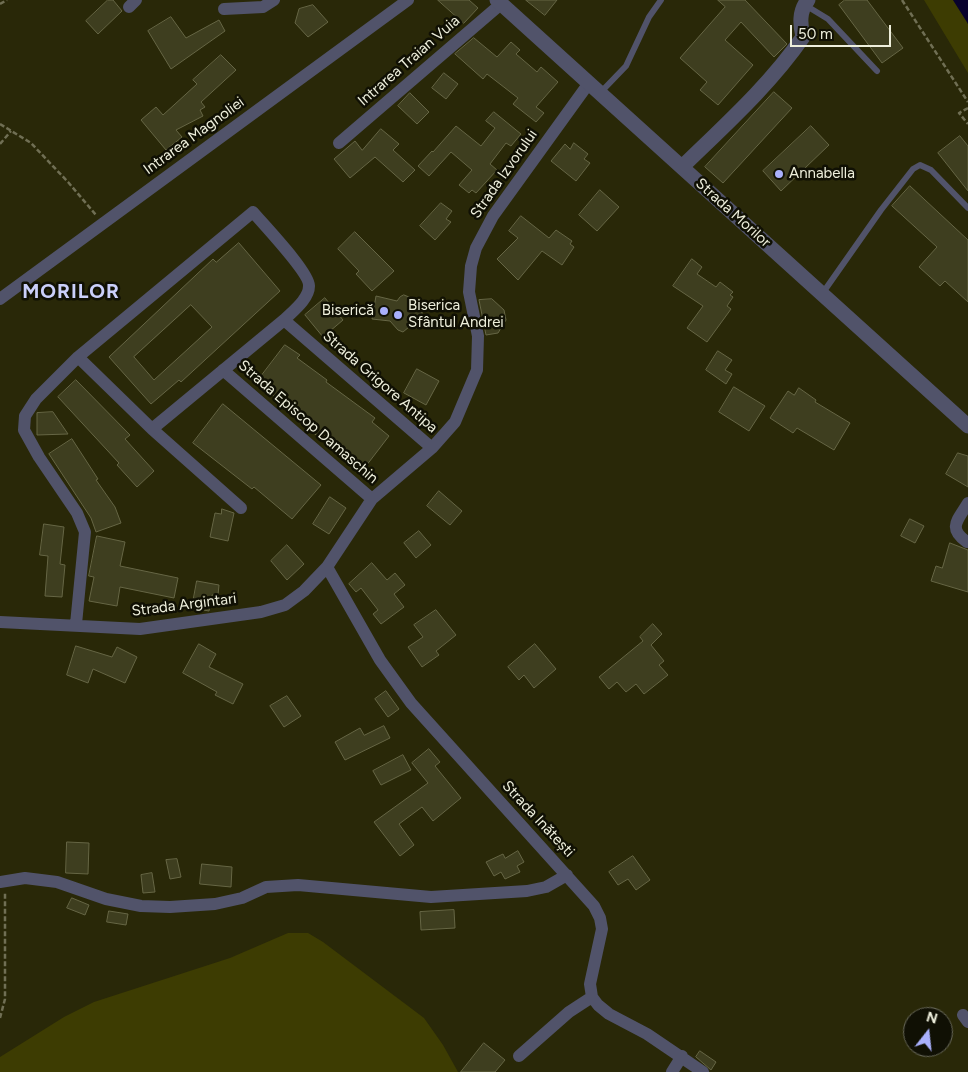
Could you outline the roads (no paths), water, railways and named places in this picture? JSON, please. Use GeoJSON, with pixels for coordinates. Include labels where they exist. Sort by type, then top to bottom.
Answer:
{"type":"FeatureCollection","features":[{"type":"Feature","properties":{"kind":"street"},"geometry":{"type":"LineString","coordinates":[[224,9],[263,7],[274,0]]}},
{"type":"Feature","properties":{"kind":"street","name":"Intrarea Magnoliei"},"geometry":{"type":"LineString","coordinates":[[0,299],[408,0]]}},
{"type":"Feature","properties":{"kind":"street","name":"Strada Morilor"},"geometry":{"type":"LineString","coordinates":[[499,2],[968,426]]}},
{"type":"Feature","properties":{"kind":"street","name":"Intrarea Traian Vuia"},"geometry":{"type":"LineString","coordinates":[[339,143],[499,2]]}},
{"type":"Feature","properties":{"kind":"street"},"geometry":{"type":"LineString","coordinates":[[682,167],[755,95],[791,54],[803,37],[800,22],[806,2]]}},
{"type":"Feature","properties":{"kind":"street","name":"Strada Izvorului"},"geometry":{"type":"LineString","coordinates":[[327,567],[372,499],[432,448],[455,422],[477,370],[478,336],[471,305],[469,279],[476,248],[483,232],[595,88]]}},
{"type":"Feature","properties":{"kind":"street"},"geometry":{"type":"LineString","coordinates":[[76,624],[85,532],[77,513],[39,457],[24,430],[25,416],[36,399],[78,357],[253,212],[304,273],[310,285],[303,300],[284,320],[152,428]]}},
{"type":"Feature","properties":{"kind":"street","name":"Strada Grigore Antipa"},"geometry":{"type":"LineString","coordinates":[[284,320],[432,448]]}},
{"type":"Feature","properties":{"kind":"street"},"geometry":{"type":"LineString","coordinates":[[78,357],[152,428],[241,508]]}},
{"type":"Feature","properties":{"kind":"street","name":"Strada Episcop Damaschin"},"geometry":{"type":"LineString","coordinates":[[223,370],[372,499]]}},
{"type":"Feature","properties":{"kind":"street"},"geometry":{"type":"LineString","coordinates":[[966,542],[957,535],[955,530],[956,524],[968,503]]}},
{"type":"Feature","properties":{"kind":"street","name":"Strada Argintari"},"geometry":{"type":"LineString","coordinates":[[0,622],[76,624],[140,629],[261,612],[285,605],[304,590],[327,567]]}},
{"type":"Feature","properties":{"kind":"street","name":"Strada Inătești"},"geometry":{"type":"LineString","coordinates":[[327,567],[380,660],[411,703],[594,906],[600,918],[602,929],[590,984],[592,997]]}},
{"type":"Feature","properties":{"kind":"street"},"geometry":{"type":"LineString","coordinates":[[3,881],[25,878],[57,882],[106,899],[141,906],[170,907],[215,904],[242,898],[266,887],[298,885],[431,897],[527,891],[546,886],[567,875]]}},
{"type":"Feature","properties":{"kind":"street"},"geometry":{"type":"LineString","coordinates":[[519,1056],[569,1012],[592,997],[598,1005],[610,1014],[682,1056],[703,1072]]}},
{"type":"Feature","properties":{"kind":"street"},"geometry":{"type":"LineString","coordinates":[[672,1072],[682,1056]]}},
{"type":"Feature","properties":{"kind":"lane"},"geometry":{"type":"LineString","coordinates":[[595,88],[626,66],[649,17],[661,0]]}},
{"type":"Feature","properties":{"kind":"lane"},"geometry":{"type":"LineString","coordinates":[[806,2],[828,19],[877,71]]}},
{"type":"Feature","properties":{"kind":"lane"},"geometry":{"type":"LineString","coordinates":[[822,294],[881,210],[913,169],[920,165],[932,170],[968,208]]}},
{"type":"Feature","properties":{"kind":"place","name":"Annabella"},"geometry":{"type":"Point","coordinates":[779,174]}},
{"type":"Feature","properties":{"kind":"place","name":"Biserică"},"geometry":{"type":"Point","coordinates":[384,311]}},
{"type":"Feature","properties":{"kind":"place","name":"Biserica Sfântul Andrei"},"geometry":{"type":"Point","coordinates":[398,315]}},
{"type":"Feature","properties":{"kind":"district","name":"MORILOR"},"geometry":{"type":"Point","coordinates":[71,292]}}]}
